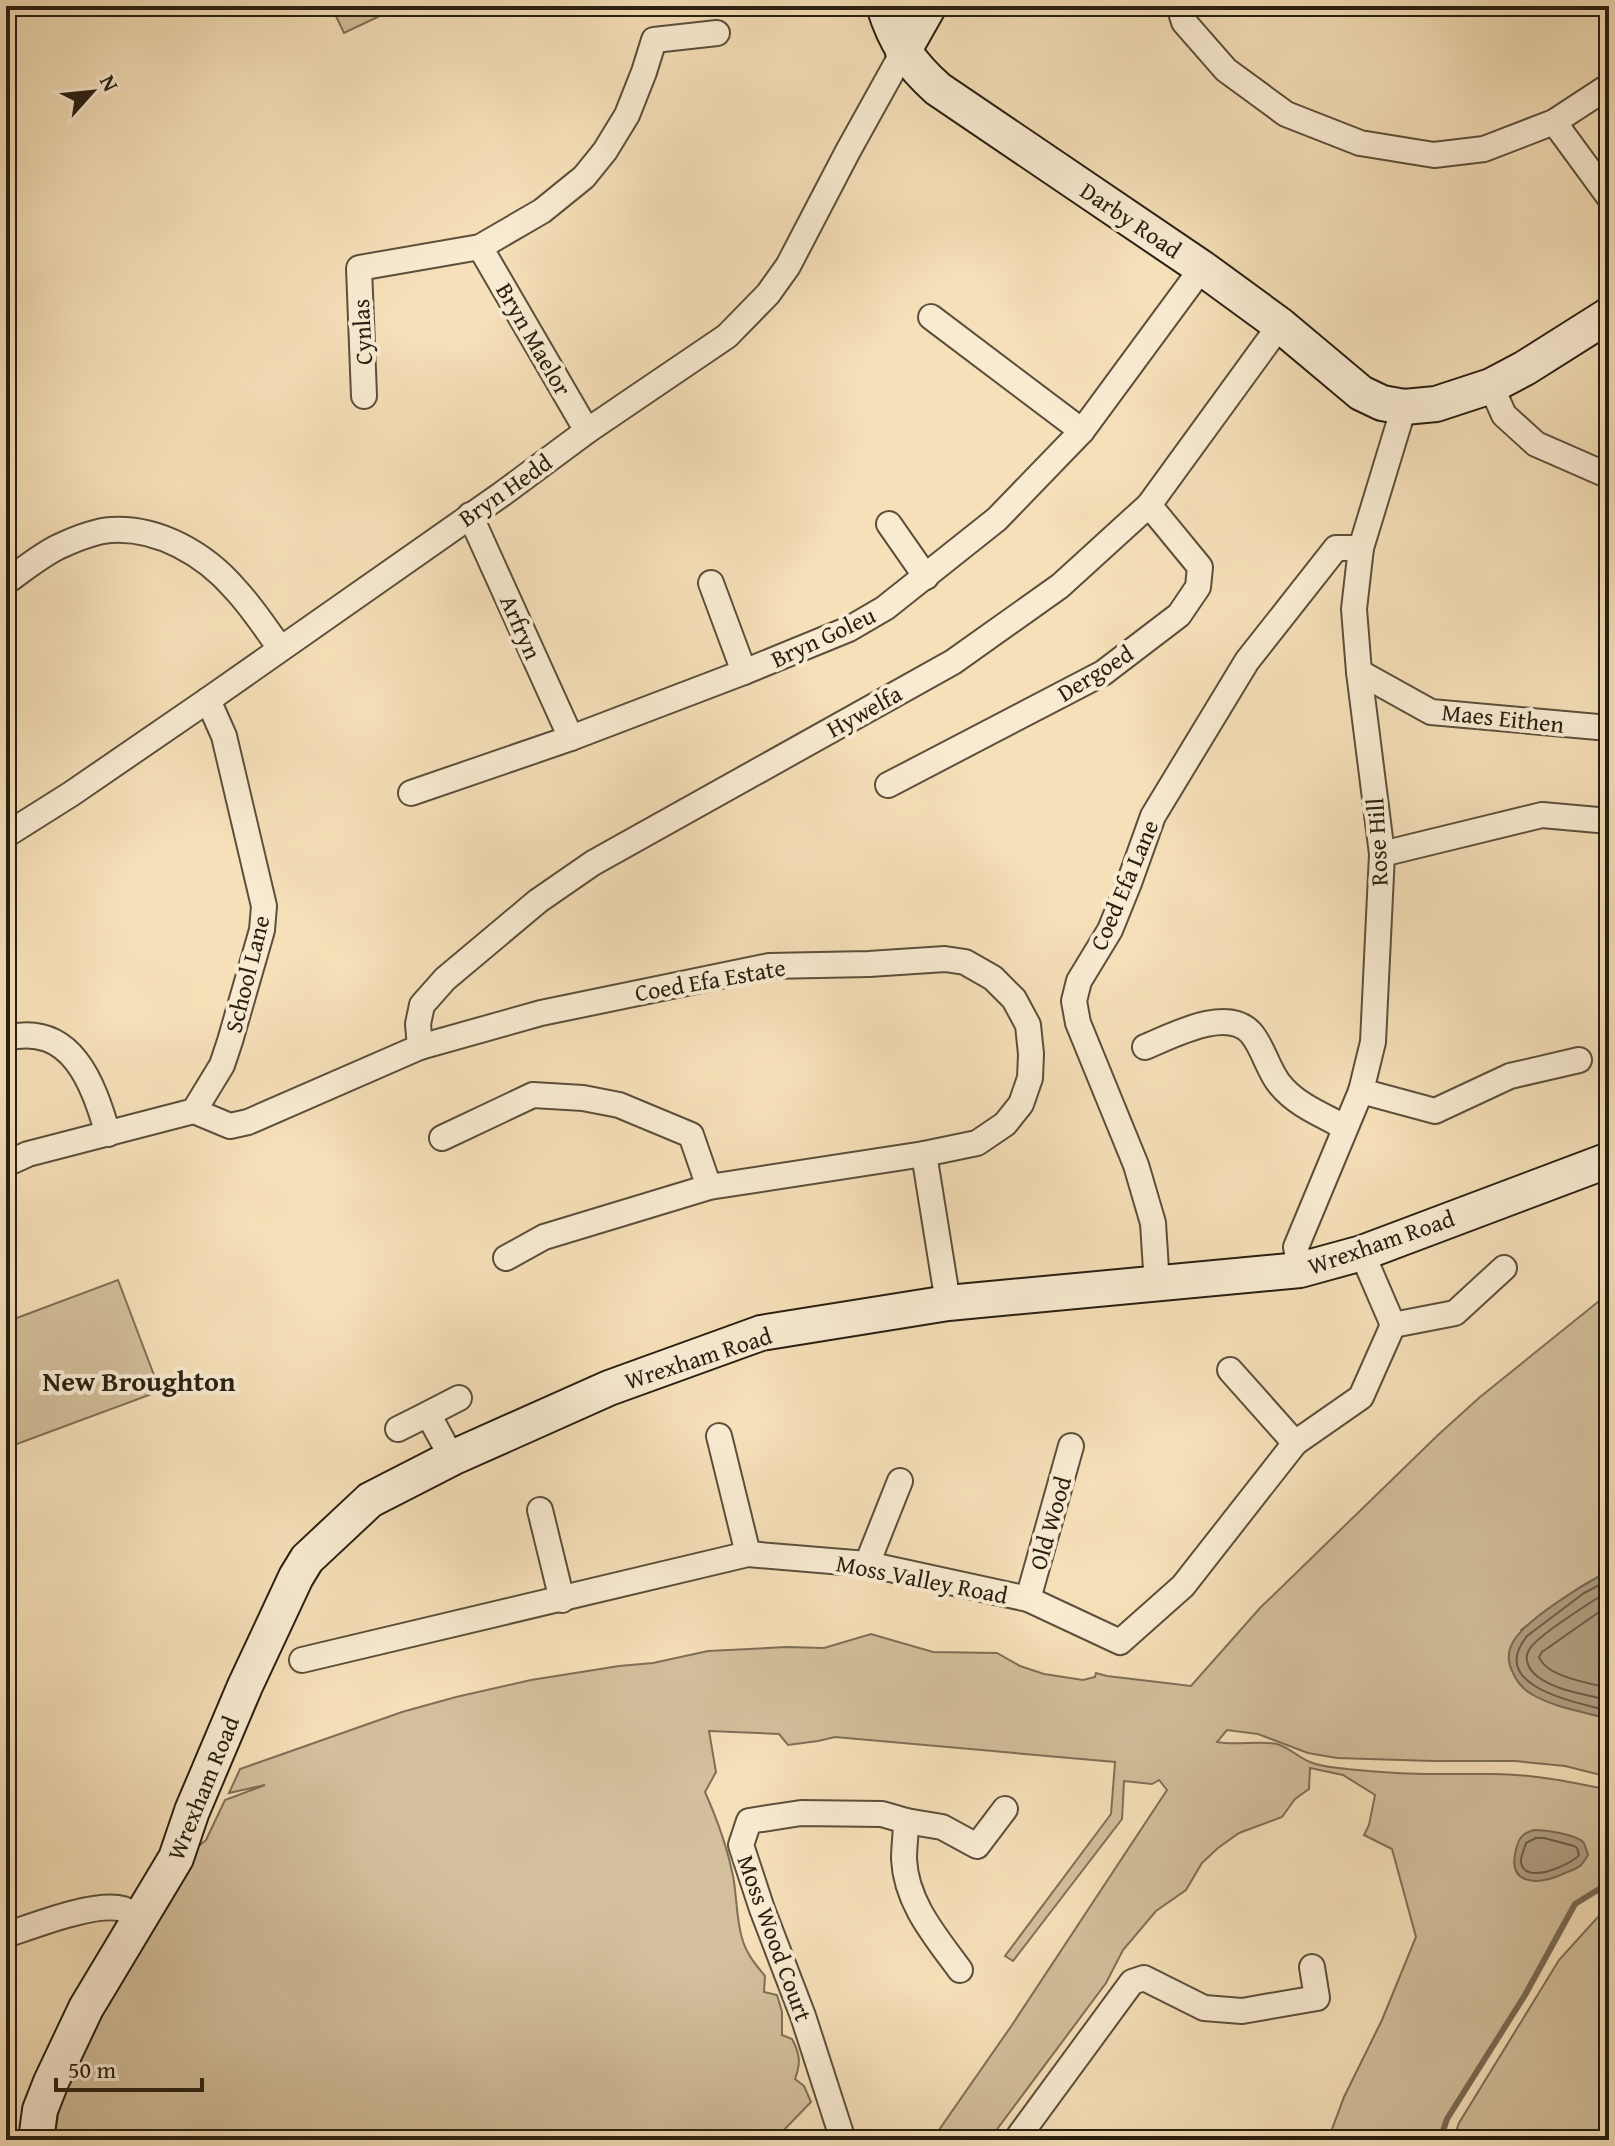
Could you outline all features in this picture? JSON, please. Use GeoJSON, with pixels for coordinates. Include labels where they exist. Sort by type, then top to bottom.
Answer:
{"type":"FeatureCollection","features":[{"type":"Feature","properties":{"kind":"main road","name":"Darby Road"},"geometry":{"type":"LineString","coordinates":[[884,6],[903,52],[938,89],[1202,268],[1280,325],[1361,393],[1382,403],[1404,407]]}},
{"type":"Feature","properties":{"kind":"main road"},"geometry":{"type":"LineString","coordinates":[[903,52],[929,6]]}},
{"type":"Feature","properties":{"kind":"main road"},"geometry":{"type":"LineString","coordinates":[[1404,407],[1436,404],[1491,386],[1609,315]]}},
{"type":"Feature","properties":{"kind":"main road","name":"Wrexham Road"},"geometry":{"type":"LineString","coordinates":[[36,2140],[40,2110],[64,2053],[86,2008],[176,1858],[192,1811],[245,1686],[296,1577],[307,1559],[370,1500],[452,1458],[609,1388],[761,1333],[948,1303],[1300,1270],[1362,1253],[1609,1160]]}},
{"type":"Feature","properties":{"kind":"street"},"geometry":{"type":"LineString","coordinates":[[1179,6],[1184,22],[1226,70],[1286,114],[1360,143],[1434,155],[1484,149],[1554,122],[1609,86]]}},
{"type":"Feature","properties":{"kind":"street"},"geometry":{"type":"LineString","coordinates":[[480,247],[542,211],[584,177],[605,151],[627,115],[654,40],[717,33]]}},
{"type":"Feature","properties":{"kind":"street","name":"Bryn Hedd"},"geometry":{"type":"LineString","coordinates":[[6,835],[208,700],[587,431],[727,336],[768,294],[788,266],[903,52]]}},
{"type":"Feature","properties":{"kind":"street"},"geometry":{"type":"LineString","coordinates":[[1554,122],[1609,197]]}},
{"type":"Feature","properties":{"kind":"street","name":"Cynlas"},"geometry":{"type":"LineString","coordinates":[[364,396],[359,268],[480,247]]}},
{"type":"Feature","properties":{"kind":"street","name":"Bryn Maelor"},"geometry":{"type":"LineString","coordinates":[[480,247],[587,431]]}},
{"type":"Feature","properties":{"kind":"street","name":"Bryn Goleu"},"geometry":{"type":"LineString","coordinates":[[411,793],[571,738],[744,672],[849,629],[885,608],[997,519],[1082,431],[1202,268]]}},
{"type":"Feature","properties":{"kind":"street"},"geometry":{"type":"LineString","coordinates":[[931,317],[1082,431]]}},
{"type":"Feature","properties":{"kind":"street","name":"Hywelfa"},"geometry":{"type":"LineString","coordinates":[[420,1047],[418,1024],[422,1005],[445,979],[538,901],[593,863],[953,662],[1060,586],[1149,505],[1280,325]]}},
{"type":"Feature","properties":{"kind":"street"},"geometry":{"type":"LineString","coordinates":[[1491,386],[1504,415],[1536,444],[1609,476]]}},
{"type":"Feature","properties":{"kind":"street","name":"Rose Hill"},"geometry":{"type":"LineString","coordinates":[[1300,1270],[1296,1247],[1361,1091],[1373,1042],[1382,854],[1354,609],[1361,548],[1404,407]]}},
{"type":"Feature","properties":{"kind":"street","name":"Dergoed"},"geometry":{"type":"LineString","coordinates":[[888,785],[1103,673],[1179,615],[1198,587],[1200,567],[1149,505]]}},
{"type":"Feature","properties":{"kind":"street","name":"Arfryn"},"geometry":{"type":"LineString","coordinates":[[470,515],[571,738]]}},
{"type":"Feature","properties":{"kind":"street"},"geometry":{"type":"LineString","coordinates":[[889,524],[926,577]]}},
{"type":"Feature","properties":{"kind":"street"},"geometry":{"type":"LineString","coordinates":[[6,582],[56,548],[81,538],[108,530],[141,531],[168,540],[212,566],[236,589],[280,648]]}},
{"type":"Feature","properties":{"kind":"street","name":"Coed Efa Lane"},"geometry":{"type":"LineString","coordinates":[[1157,1285],[1153,1223],[1136,1165],[1078,1023],[1074,1001],[1079,981],[1110,930],[1153,816],[1247,661],[1336,548],[1361,548]]}},
{"type":"Feature","properties":{"kind":"street"},"geometry":{"type":"LineString","coordinates":[[711,583],[744,672]]}},
{"type":"Feature","properties":{"kind":"street","name":"Maes Eithen"},"geometry":{"type":"LineString","coordinates":[[1359,672],[1431,712],[1609,728]]}},
{"type":"Feature","properties":{"kind":"street","name":"School Lane"},"geometry":{"type":"LineString","coordinates":[[194,1111],[222,1065],[262,930],[264,906],[224,736],[208,700]]}},
{"type":"Feature","properties":{"kind":"street"},"geometry":{"type":"LineString","coordinates":[[1382,854],[1542,815],[1609,821]]}},
{"type":"Feature","properties":{"kind":"street","name":"Coed Efa Estate"},"geometry":{"type":"LineString","coordinates":[[194,1111],[230,1126],[248,1122],[420,1047],[541,1013],[769,966],[945,959],[965,962],[993,978],[1014,999],[1028,1025],[1030,1078],[1021,1104],[1005,1124],[977,1143],[709,1187],[544,1237],[506,1258]]}},
{"type":"Feature","properties":{"kind":"street"},"geometry":{"type":"LineString","coordinates":[[1145,1047],[1211,1021],[1235,1024],[1250,1031],[1278,1083],[1299,1102],[1345,1127]]}},
{"type":"Feature","properties":{"kind":"street"},"geometry":{"type":"LineString","coordinates":[[6,1038],[33,1036],[52,1041],[69,1052],[86,1073],[97,1095],[108,1134]]}},
{"type":"Feature","properties":{"kind":"street"},"geometry":{"type":"LineString","coordinates":[[1361,1091],[1435,1111],[1510,1076],[1579,1060]]}},
{"type":"Feature","properties":{"kind":"street"},"geometry":{"type":"LineString","coordinates":[[442,1138],[533,1095],[583,1098],[619,1105],[691,1135],[709,1187]]}},
{"type":"Feature","properties":{"kind":"street"},"geometry":{"type":"LineString","coordinates":[[6,1164],[28,1154],[194,1111]]}},
{"type":"Feature","properties":{"kind":"street"},"geometry":{"type":"LineString","coordinates":[[924,1154],[948,1303]]}},
{"type":"Feature","properties":{"kind":"street"},"geometry":{"type":"LineString","coordinates":[[1362,1253],[1393,1325],[1455,1313],[1504,1268]]}},
{"type":"Feature","properties":{"kind":"street","name":"Moss Valley Road"},"geometry":{"type":"LineString","coordinates":[[302,1660],[748,1554],[867,1564],[1028,1599],[1120,1642],[1183,1586],[1295,1443],[1361,1397],[1393,1325]]}},
{"type":"Feature","properties":{"kind":"street"},"geometry":{"type":"LineString","coordinates":[[1230,1370],[1295,1443]]}},
{"type":"Feature","properties":{"kind":"street"},"geometry":{"type":"LineString","coordinates":[[398,1429],[459,1398]]}},
{"type":"Feature","properties":{"kind":"street"},"geometry":{"type":"LineString","coordinates":[[428,1414],[452,1458]]}},
{"type":"Feature","properties":{"kind":"street"},"geometry":{"type":"LineString","coordinates":[[719,1436],[748,1554]]}},
{"type":"Feature","properties":{"kind":"street","name":"Old Wood"},"geometry":{"type":"LineString","coordinates":[[1028,1599],[1071,1446]]}},
{"type":"Feature","properties":{"kind":"street"},"geometry":{"type":"LineString","coordinates":[[867,1564],[900,1481]]}},
{"type":"Feature","properties":{"kind":"street"},"geometry":{"type":"LineString","coordinates":[[540,1510],[562,1600]]}},
{"type":"Feature","properties":{"kind":"street","name":"Moss Wood Court"},"geometry":{"type":"LineString","coordinates":[[843,2140],[803,2016],[741,1845],[749,1821],[801,1813],[882,1814],[942,1827],[977,1846],[1005,1809]]}},
{"type":"Feature","properties":{"kind":"street"},"geometry":{"type":"LineString","coordinates":[[906,1821],[904,1861],[910,1891],[921,1916],[960,1970]]}},
{"type":"Feature","properties":{"kind":"street"},"geometry":{"type":"LineString","coordinates":[[6,1935],[93,1909],[110,1907],[125,1910],[139,1919]]}},
{"type":"Feature","properties":{"kind":"street"},"geometry":{"type":"LineString","coordinates":[[1016,2140],[1132,1982],[1144,1978],[1204,2008],[1242,2011],[1317,1998],[1312,1967]]}},
{"type":"Feature","properties":{"kind":"shaded area"},"geometry":{"type":"Polygon","coordinates":[[[331,6],[401,6],[344,33],[331,6]]]}},
{"type":"Feature","properties":{"kind":"shaded area"},"geometry":{"type":"Polygon","coordinates":[[[118,1280],[160,1391],[6,1448],[6,1322],[118,1280]]]}},
{"type":"Feature","properties":{"kind":"shaded area"},"geometry":{"type":"Polygon","coordinates":[[[1609,1293],[1609,1571],[1580,1587],[1521,1630],[1551,1703],[1609,1719],[1609,1777],[1565,1766],[1515,1761],[1337,1758],[1308,1753],[1258,1734],[1227,1730],[1217,1742],[1277,1744],[1310,1762],[1340,1768],[1375,1772],[1522,1775],[1609,1790],[1609,1888],[1586,1896],[1575,1904],[1532,1984],[1447,2118],[1440,2140],[1328,2140],[1344,2097],[1382,2020],[1416,1937],[1392,1849],[1364,1835],[1375,1795],[1343,1775],[1310,1768],[1309,1789],[1295,1799],[1282,1817],[1239,1833],[1202,1863],[1186,1890],[1156,1911],[1123,1950],[1106,1983],[989,2140],[932,2140],[1167,1790],[1159,1780],[1152,1784],[1124,1781],[1122,1819],[1013,1961],[1005,1956],[1111,1814],[1115,1762],[835,1737],[788,1745],[779,1734],[709,1731],[716,1772],[705,1792],[731,1865],[742,1938],[754,1963],[765,1976],[764,1992],[777,1995],[782,2012],[782,2035],[792,2039],[798,2054],[795,2079],[804,2086],[811,2102],[779,2135],[780,2140],[54,2140],[59,2108],[90,2033],[173,1897],[181,1860],[206,1840],[225,1800],[265,1785],[229,1793],[240,1769],[402,1712],[531,1680],[653,1663],[708,1651],[824,1648],[871,1634],[933,1652],[997,1653],[1020,1666],[1044,1674],[1083,1680],[1095,1677],[1096,1673],[1191,1686],[1260,1608],[1438,1435],[1480,1397],[1609,1293]]]}},
{"type":"Feature","properties":{"kind":"shaded area"},"geometry":{"type":"Polygon","coordinates":[[[1609,1908],[1609,2140],[1453,2140],[1459,2123],[1559,1960],[1609,1908]]]}},
{"type":"Feature","properties":{"kind":"water"},"geometry":{"type":"Polygon","coordinates":[[[1609,1571],[1609,1719],[1533,1695],[1511,1670],[1509,1651],[1528,1625],[1556,1603],[1609,1571]]]}},
{"type":"Feature","properties":{"kind":"water"},"geometry":{"type":"Polygon","coordinates":[[[1534,1830],[1579,1839],[1588,1855],[1579,1866],[1553,1878],[1525,1879],[1515,1869],[1514,1859],[1521,1837],[1534,1830]]]}},
{"type":"Feature","properties":{"kind":"waterway"},"geometry":{"type":"LineString","coordinates":[[1440,2140],[1447,2119],[1525,1995],[1575,1904],[1609,1883]]}},
{"type":"Feature","properties":{"kind":"district","name":"New Broughton"},"geometry":{"type":"Point","coordinates":[139,1380]}}]}
